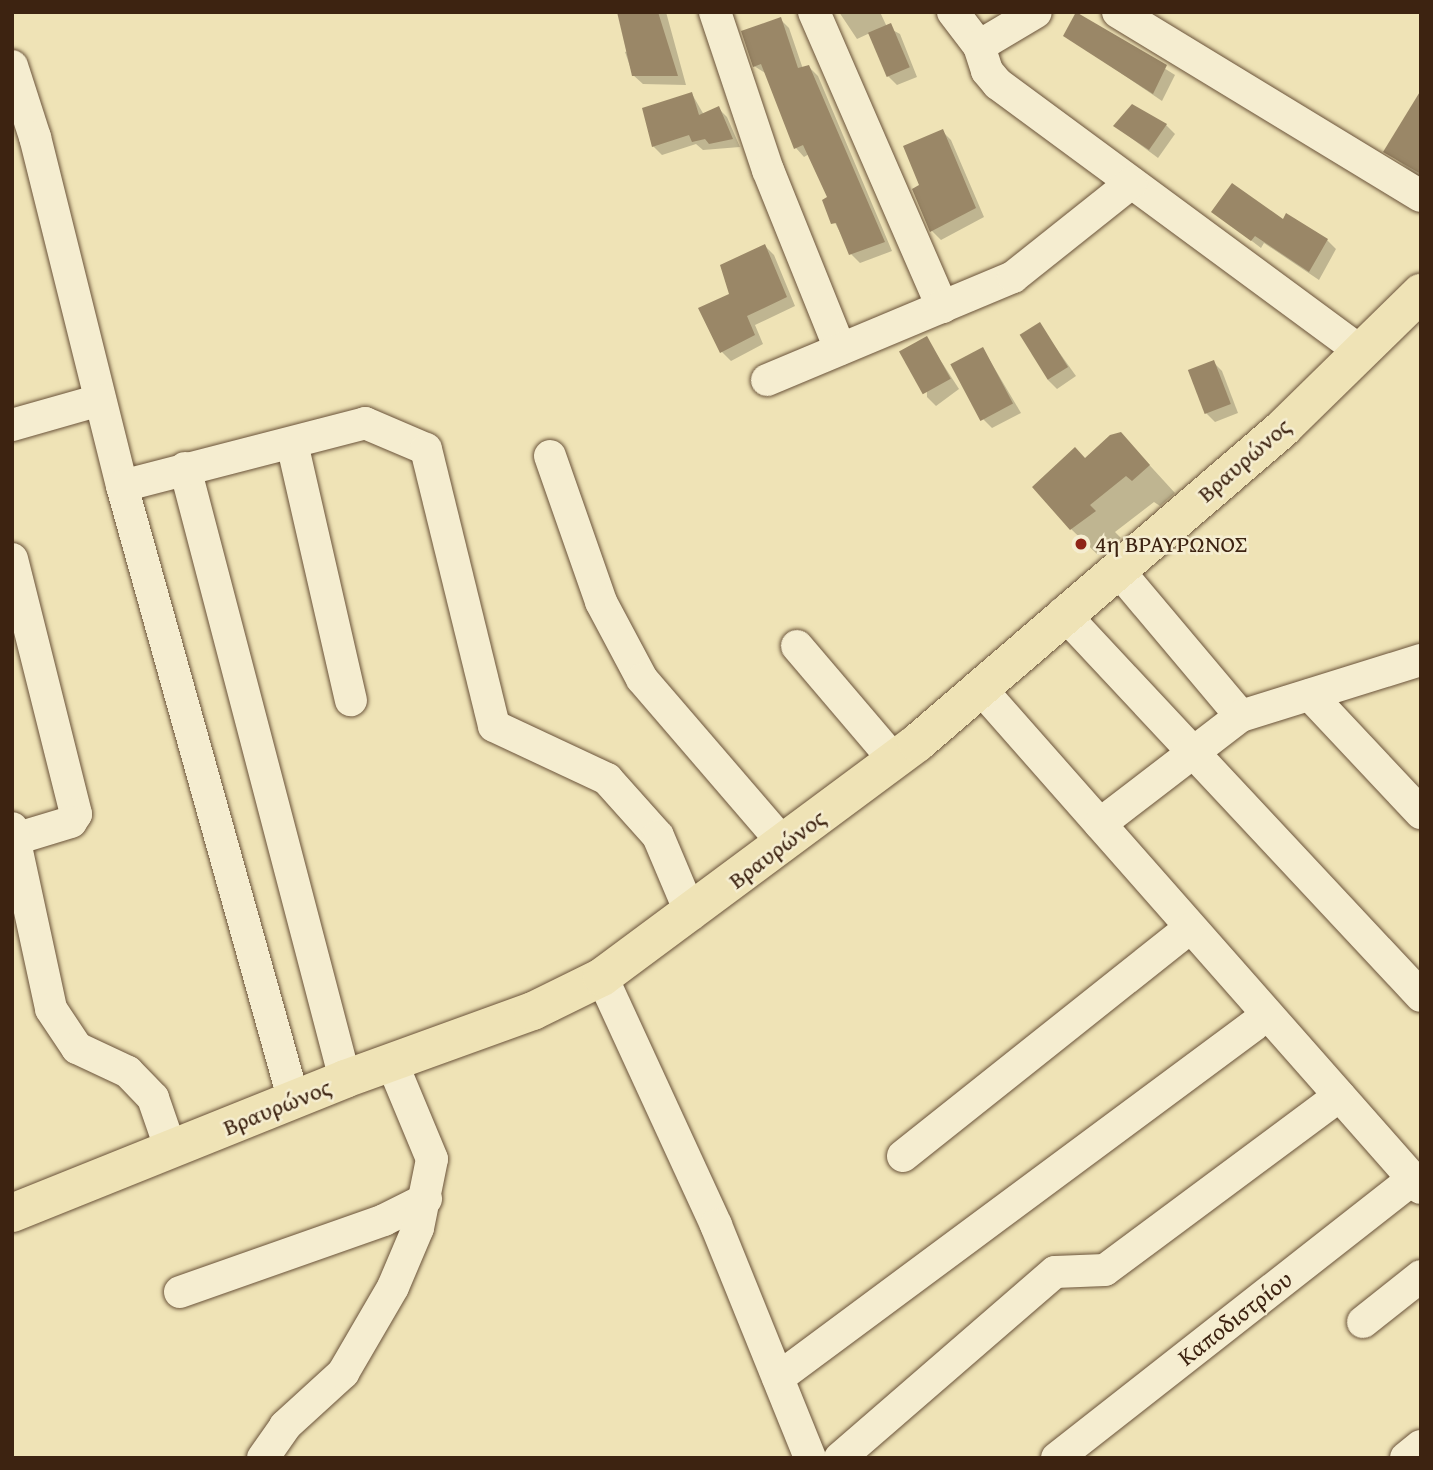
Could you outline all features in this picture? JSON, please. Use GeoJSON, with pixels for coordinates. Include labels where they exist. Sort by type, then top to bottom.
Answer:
{"type":"FeatureCollection","features":[{"type":"Feature","properties":{"kind":"main road","name":"Βραυρώνος"},"geometry":{"type":"LineString","coordinates":[[12,1213],[345,1079],[533,1011],[601,977],[691,914],[895,761],[981,689],[1063,614],[1363,353],[1417,300]]}},
{"type":"Feature","properties":{"kind":"street"},"geometry":{"type":"LineString","coordinates":[[715,12],[768,170],[840,349]]}},
{"type":"Feature","properties":{"kind":"street"},"geometry":{"type":"LineString","coordinates":[[814,12],[942,307]]}},
{"type":"Feature","properties":{"kind":"street"},"geometry":{"type":"LineString","coordinates":[[953,12],[979,46],[987,71],[998,84],[1363,353]]}},
{"type":"Feature","properties":{"kind":"street"},"geometry":{"type":"LineString","coordinates":[[1118,12],[1421,196]]}},
{"type":"Feature","properties":{"kind":"street"},"geometry":{"type":"LineString","coordinates":[[979,46],[1025,15]]}},
{"type":"Feature","properties":{"kind":"street"},"geometry":{"type":"LineString","coordinates":[[12,66],[35,137],[122,486],[294,1101]]}},
{"type":"Feature","properties":{"kind":"street"},"geometry":{"type":"LineString","coordinates":[[767,380],[1013,277],[1131,183]]}},
{"type":"Feature","properties":{"kind":"street"},"geometry":{"type":"LineString","coordinates":[[12,425],[100,401]]}},
{"type":"Feature","properties":{"kind":"street"},"geometry":{"type":"LineString","coordinates":[[122,486],[365,423],[426,449],[494,726],[607,779],[657,836],[691,914]]}},
{"type":"Feature","properties":{"kind":"street"},"geometry":{"type":"LineString","coordinates":[[292,443],[351,700]]}},
{"type":"Feature","properties":{"kind":"street"},"geometry":{"type":"LineString","coordinates":[[550,456],[601,602],[642,679],[784,844]]}},
{"type":"Feature","properties":{"kind":"street"},"geometry":{"type":"LineString","coordinates":[[185,468],[345,1079]]}},
{"type":"Feature","properties":{"kind":"street"},"geometry":{"type":"LineString","coordinates":[[12,559],[76,814],[71,822],[14,834],[51,1009],[78,1048],[128,1072],[153,1098],[171,1150]]}},
{"type":"Feature","properties":{"kind":"street"},"geometry":{"type":"LineString","coordinates":[[1117,569],[1241,716]]}},
{"type":"Feature","properties":{"kind":"street"},"geometry":{"type":"LineString","coordinates":[[1063,614],[1421,996]]}},
{"type":"Feature","properties":{"kind":"street"},"geometry":{"type":"LineString","coordinates":[[797,646],[895,761]]}},
{"type":"Feature","properties":{"kind":"street"},"geometry":{"type":"LineString","coordinates":[[1100,824],[1241,716],[1421,660]]}},
{"type":"Feature","properties":{"kind":"street"},"geometry":{"type":"LineString","coordinates":[[981,689],[1188,929],[1417,1184]]}},
{"type":"Feature","properties":{"kind":"street"},"geometry":{"type":"LineString","coordinates":[[1310,695],[1421,813]]}},
{"type":"Feature","properties":{"kind":"street"},"geometry":{"type":"LineString","coordinates":[[902,1156],[1188,929]]}},
{"type":"Feature","properties":{"kind":"street"},"geometry":{"type":"LineString","coordinates":[[601,977],[716,1225],[810,1458]]}},
{"type":"Feature","properties":{"kind":"street"},"geometry":{"type":"LineString","coordinates":[[778,1378],[1266,1016]]}},
{"type":"Feature","properties":{"kind":"street"},"geometry":{"type":"LineString","coordinates":[[263,1458],[285,1426],[343,1373],[366,1338],[418,1228],[432,1159],[393,1063]]}},
{"type":"Feature","properties":{"kind":"street"},"geometry":{"type":"LineString","coordinates":[[840,1458],[1055,1272],[1105,1270],[1339,1096]]}},
{"type":"Feature","properties":{"kind":"street","name":"Καποδιστρίου"},"geometry":{"type":"LineString","coordinates":[[1057,1458],[1417,1184]]}},
{"type":"Feature","properties":{"kind":"street"},"geometry":{"type":"LineString","coordinates":[[180,1292],[384,1220],[426,1199]]}},
{"type":"Feature","properties":{"kind":"street"},"geometry":{"type":"LineString","coordinates":[[1363,1322],[1421,1276]]}},
{"type":"Feature","properties":{"kind":"street"},"geometry":{"type":"LineString","coordinates":[[1406,1458],[1421,1446]]}},
{"type":"Feature","properties":{"kind":"building"},"geometry":{"type":"Polygon","coordinates":[[[617,12],[658,12],[678,76],[632,76],[617,12]]]}},
{"type":"Feature","properties":{"kind":"building"},"geometry":{"type":"Polygon","coordinates":[[[1076,12],[1167,65],[1153,94],[1063,36],[1076,12]]]}},
{"type":"Feature","properties":{"kind":"building"},"geometry":{"type":"Polygon","coordinates":[[[781,17],[798,68],[809,65],[885,242],[849,255],[836,223],[831,224],[822,200],[827,197],[803,145],[794,149],[761,64],[753,67],[741,31],[781,17]]]}},
{"type":"Feature","properties":{"kind":"building"},"geometry":{"type":"Polygon","coordinates":[[[891,23],[910,67],[887,77],[868,33],[891,23]]]}},
{"type":"Feature","properties":{"kind":"building"},"geometry":{"type":"Polygon","coordinates":[[[1421,90],[1421,174],[1383,152],[1421,90]]]}},
{"type":"Feature","properties":{"kind":"building"},"geometry":{"type":"Polygon","coordinates":[[[692,92],[699,115],[719,106],[733,139],[709,144],[705,139],[692,142],[689,135],[652,147],[642,108],[692,92]]]}},
{"type":"Feature","properties":{"kind":"building"},"geometry":{"type":"Polygon","coordinates":[[[1132,104],[1167,124],[1149,150],[1113,126],[1132,104]]]}},
{"type":"Feature","properties":{"kind":"building"},"geometry":{"type":"Polygon","coordinates":[[[943,129],[976,208],[930,232],[912,189],[919,185],[903,146],[943,129]]]}},
{"type":"Feature","properties":{"kind":"building"},"geometry":{"type":"Polygon","coordinates":[[[1232,183],[1283,219],[1286,213],[1328,239],[1309,272],[1255,236],[1251,241],[1211,212],[1232,183]]]}},
{"type":"Feature","properties":{"kind":"building"},"geometry":{"type":"Polygon","coordinates":[[[765,244],[787,297],[747,316],[755,335],[720,353],[698,308],[729,294],[720,265],[765,244]]]}},
{"type":"Feature","properties":{"kind":"building"},"geometry":{"type":"Polygon","coordinates":[[[1040,322],[1068,367],[1048,380],[1020,335],[1040,322]]]}},
{"type":"Feature","properties":{"kind":"building"},"geometry":{"type":"Polygon","coordinates":[[[927,336],[951,379],[923,394],[899,352],[927,336]]]}},
{"type":"Feature","properties":{"kind":"building"},"geometry":{"type":"Polygon","coordinates":[[[983,347],[1013,404],[980,421],[950,364],[983,347]]]}},
{"type":"Feature","properties":{"kind":"building"},"geometry":{"type":"Polygon","coordinates":[[[1214,360],[1231,404],[1205,414],[1188,370],[1214,360]]]}},
{"type":"Feature","properties":{"kind":"building"},"geometry":{"type":"Polygon","coordinates":[[[1121,432],[1150,465],[1132,481],[1126,476],[1090,505],[1096,511],[1070,530],[1032,487],[1075,447],[1085,458],[1110,435],[1121,432]]]}},
{"type":"Feature","properties":{"kind":"place","name":"4η ΒΡΑΥΡΩΝΟΣ"},"geometry":{"type":"Point","coordinates":[1081,544]}}]}
